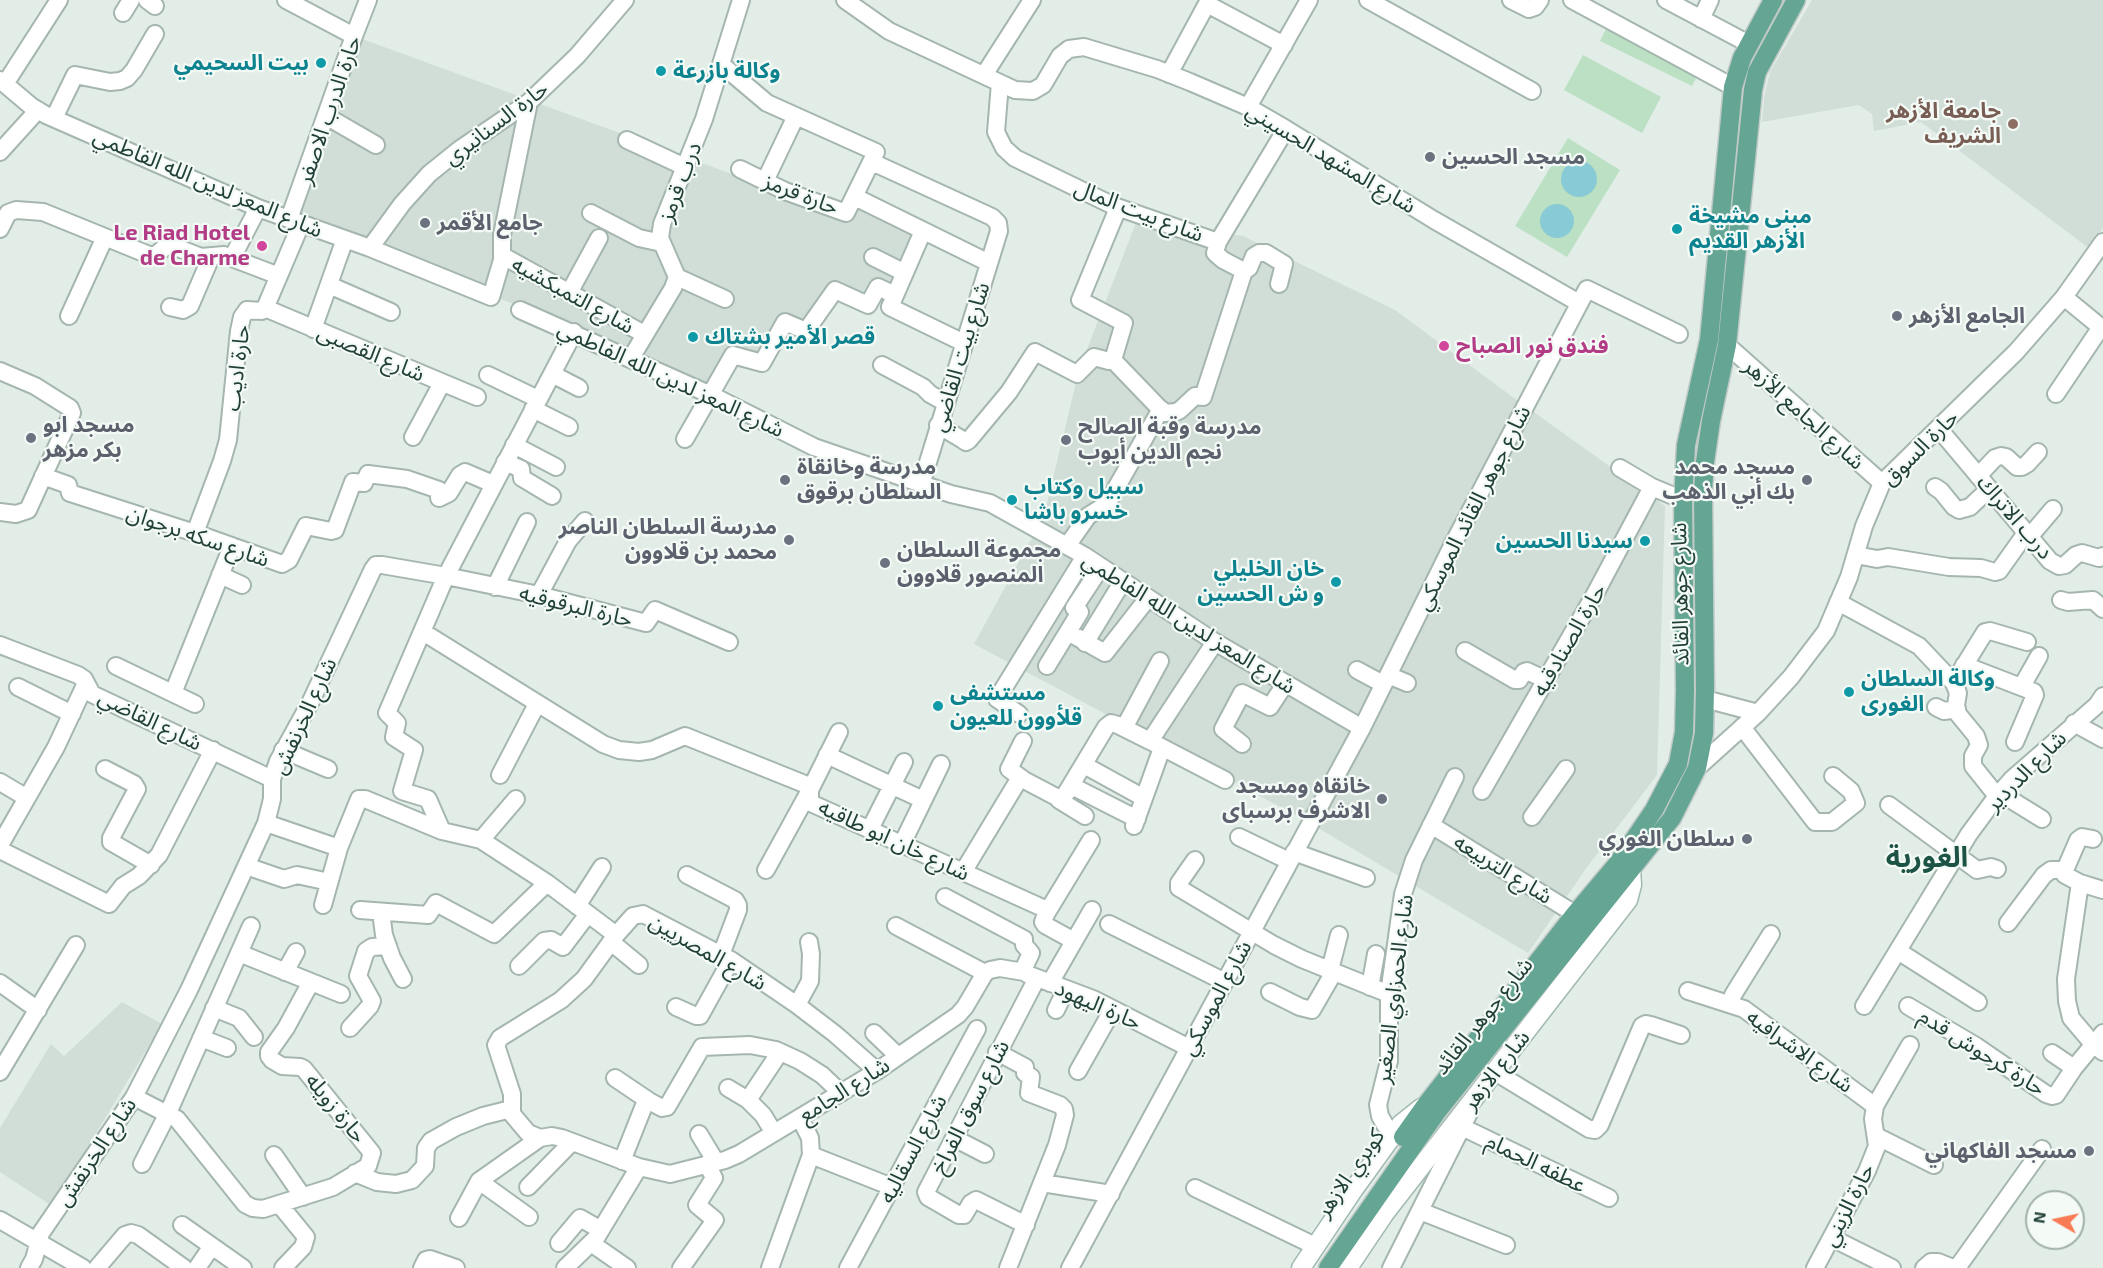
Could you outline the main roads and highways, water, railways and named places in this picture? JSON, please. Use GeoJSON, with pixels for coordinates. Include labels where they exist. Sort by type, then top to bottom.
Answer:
{"type":"FeatureCollection","features":[{"type":"Feature","properties":{"kind":"main road","name":"شارع جوهر القائد"},"geometry":{"type":"LineString","coordinates":[[1430,1110],[1575,914],[1618,863],[1654,810],[1678,764],[1684,732],[1683,500],[1686,445],[1709,340],[1733,87],[1738,66],[1773,0]]}},
{"type":"Feature","properties":{"kind":"main road","name":"شارع جوهر القائد"},"geometry":{"type":"LineString","coordinates":[[1430,1110],[1672,818],[1697,768],[1704,733],[1705,699],[1703,491],[1711,421],[1727,345],[1753,90],[1757,72],[1796,0]]}},
{"type":"Feature","properties":{"kind":"main road","name":"شارع الازهر"},"geometry":{"type":"LineString","coordinates":[[1348,1268],[1385,1213],[1628,900],[1632,885],[1631,869]]}},
{"type":"Feature","properties":{"kind":"main road","name":"شارع الازهر"},"geometry":{"type":"LineString","coordinates":[[1301,1268],[1394,1133],[1408,1117],[1430,1110]]}},
{"type":"Feature","properties":{"kind":"main road","name":"كوبري الازهر"},"geometry":{"type":"LineString","coordinates":[[1315,1268],[1430,1110]]}},
{"type":"Feature","properties":{"kind":"main road","name":"كوبري الازهر"},"geometry":{"type":"LineString","coordinates":[[1328,1268],[1430,1110]]}},
{"type":"Feature","properties":{"kind":"water"},"geometry":{"type":"Polygon","coordinates":[[[1579,161],[1592,166],[1597,179],[1592,192],[1579,197],[1566,192],[1561,179],[1566,166],[1579,161]]]}},
{"type":"Feature","properties":{"kind":"water"},"geometry":{"type":"Polygon","coordinates":[[[1557,204],[1569,209],[1574,221],[1569,233],[1557,238],[1545,233],[1540,221],[1545,209],[1557,204]]]}},
{"type":"Feature","properties":{"kind":"tunnel"},"geometry":{"type":"LineString","coordinates":[[1728,245],[1745,76],[1754,55],[1785,0]]}},
{"type":"Feature","properties":{"kind":"tunnel"},"geometry":{"type":"LineString","coordinates":[[1648,834],[1663,815],[1687,766],[1693,732],[1695,689],[1693,490],[1701,419],[1719,340],[1721,320]]}},
{"type":"Feature","properties":{"kind":"place","name":"بيت السحيمي"},"geometry":{"type":"Point","coordinates":[321,63]}},
{"type":"Feature","properties":{"kind":"place","name":"وكالة بازرعة"},"geometry":{"type":"Point","coordinates":[661,71]}},
{"type":"Feature","properties":{"kind":"place","name":"جامعة الأزهر الشريف"},"geometry":{"type":"Point","coordinates":[2013,124]}},
{"type":"Feature","properties":{"kind":"place","name":"مسجد الحسين"},"geometry":{"type":"Point","coordinates":[1430,157]}},
{"type":"Feature","properties":{"kind":"place","name":"جامع الأقمر"},"geometry":{"type":"Point","coordinates":[425,223]}},
{"type":"Feature","properties":{"kind":"place","name":"مبنى مشيخة الأزهر القديم"},"geometry":{"type":"Point","coordinates":[1677,229]}},
{"type":"Feature","properties":{"kind":"place","name":"Le Riad Hotel de Charme"},"geometry":{"type":"Point","coordinates":[262,246]}},
{"type":"Feature","properties":{"kind":"place","name":"الجامع الأزهر"},"geometry":{"type":"Point","coordinates":[1897,316]}},
{"type":"Feature","properties":{"kind":"place","name":"قصر الأمير بشتاك"},"geometry":{"type":"Point","coordinates":[693,337]}},
{"type":"Feature","properties":{"kind":"place","name":"فندق نور الصباح"},"geometry":{"type":"Point","coordinates":[1444,346]}},
{"type":"Feature","properties":{"kind":"place","name":"مسجد ابو بكر مزهر"},"geometry":{"type":"Point","coordinates":[31,438]}},
{"type":"Feature","properties":{"kind":"place","name":"مدرسة وقبة الصالح نجم الدين أيوب"},"geometry":{"type":"Point","coordinates":[1066,440]}},
{"type":"Feature","properties":{"kind":"place","name":"مدرسة وخانقاة السلطان برقوق"},"geometry":{"type":"Point","coordinates":[785,480]}},
{"type":"Feature","properties":{"kind":"place","name":"مسجد محمد بك أبي الذهب"},"geometry":{"type":"Point","coordinates":[1807,480]}},
{"type":"Feature","properties":{"kind":"place","name":"سبيل وكتاب خسرو باشا"},"geometry":{"type":"Point","coordinates":[1012,500]}},
{"type":"Feature","properties":{"kind":"place","name":"مدرسة السلطان الناصر محمد بن قلاوون"},"geometry":{"type":"Point","coordinates":[789,540]}},
{"type":"Feature","properties":{"kind":"place","name":"سيدنا الحسين"},"geometry":{"type":"Point","coordinates":[1645,541]}},
{"type":"Feature","properties":{"kind":"place","name":"مجموعة السلطان المنصور قلاوون"},"geometry":{"type":"Point","coordinates":[885,563]}},
{"type":"Feature","properties":{"kind":"place","name":"خان الخليلي و ش الحسين"},"geometry":{"type":"Point","coordinates":[1336,582]}},
{"type":"Feature","properties":{"kind":"place","name":"وكالة السلطان الغورى"},"geometry":{"type":"Point","coordinates":[1849,692]}},
{"type":"Feature","properties":{"kind":"place","name":"مستشفى قلأوون للعيون"},"geometry":{"type":"Point","coordinates":[938,706]}},
{"type":"Feature","properties":{"kind":"place","name":"خانقاه ومسجد الاشرف برسباى"},"geometry":{"type":"Point","coordinates":[1382,799]}},
{"type":"Feature","properties":{"kind":"place","name":"سلطان الغوري"},"geometry":{"type":"Point","coordinates":[1747,839]}},
{"type":"Feature","properties":{"kind":"place","name":"مسجد الفاكهاني"},"geometry":{"type":"Point","coordinates":[2089,1151]}},
{"type":"Feature","properties":{"kind":"district","name":"الغورية"},"geometry":{"type":"Point","coordinates":[1927,858]}}]}
